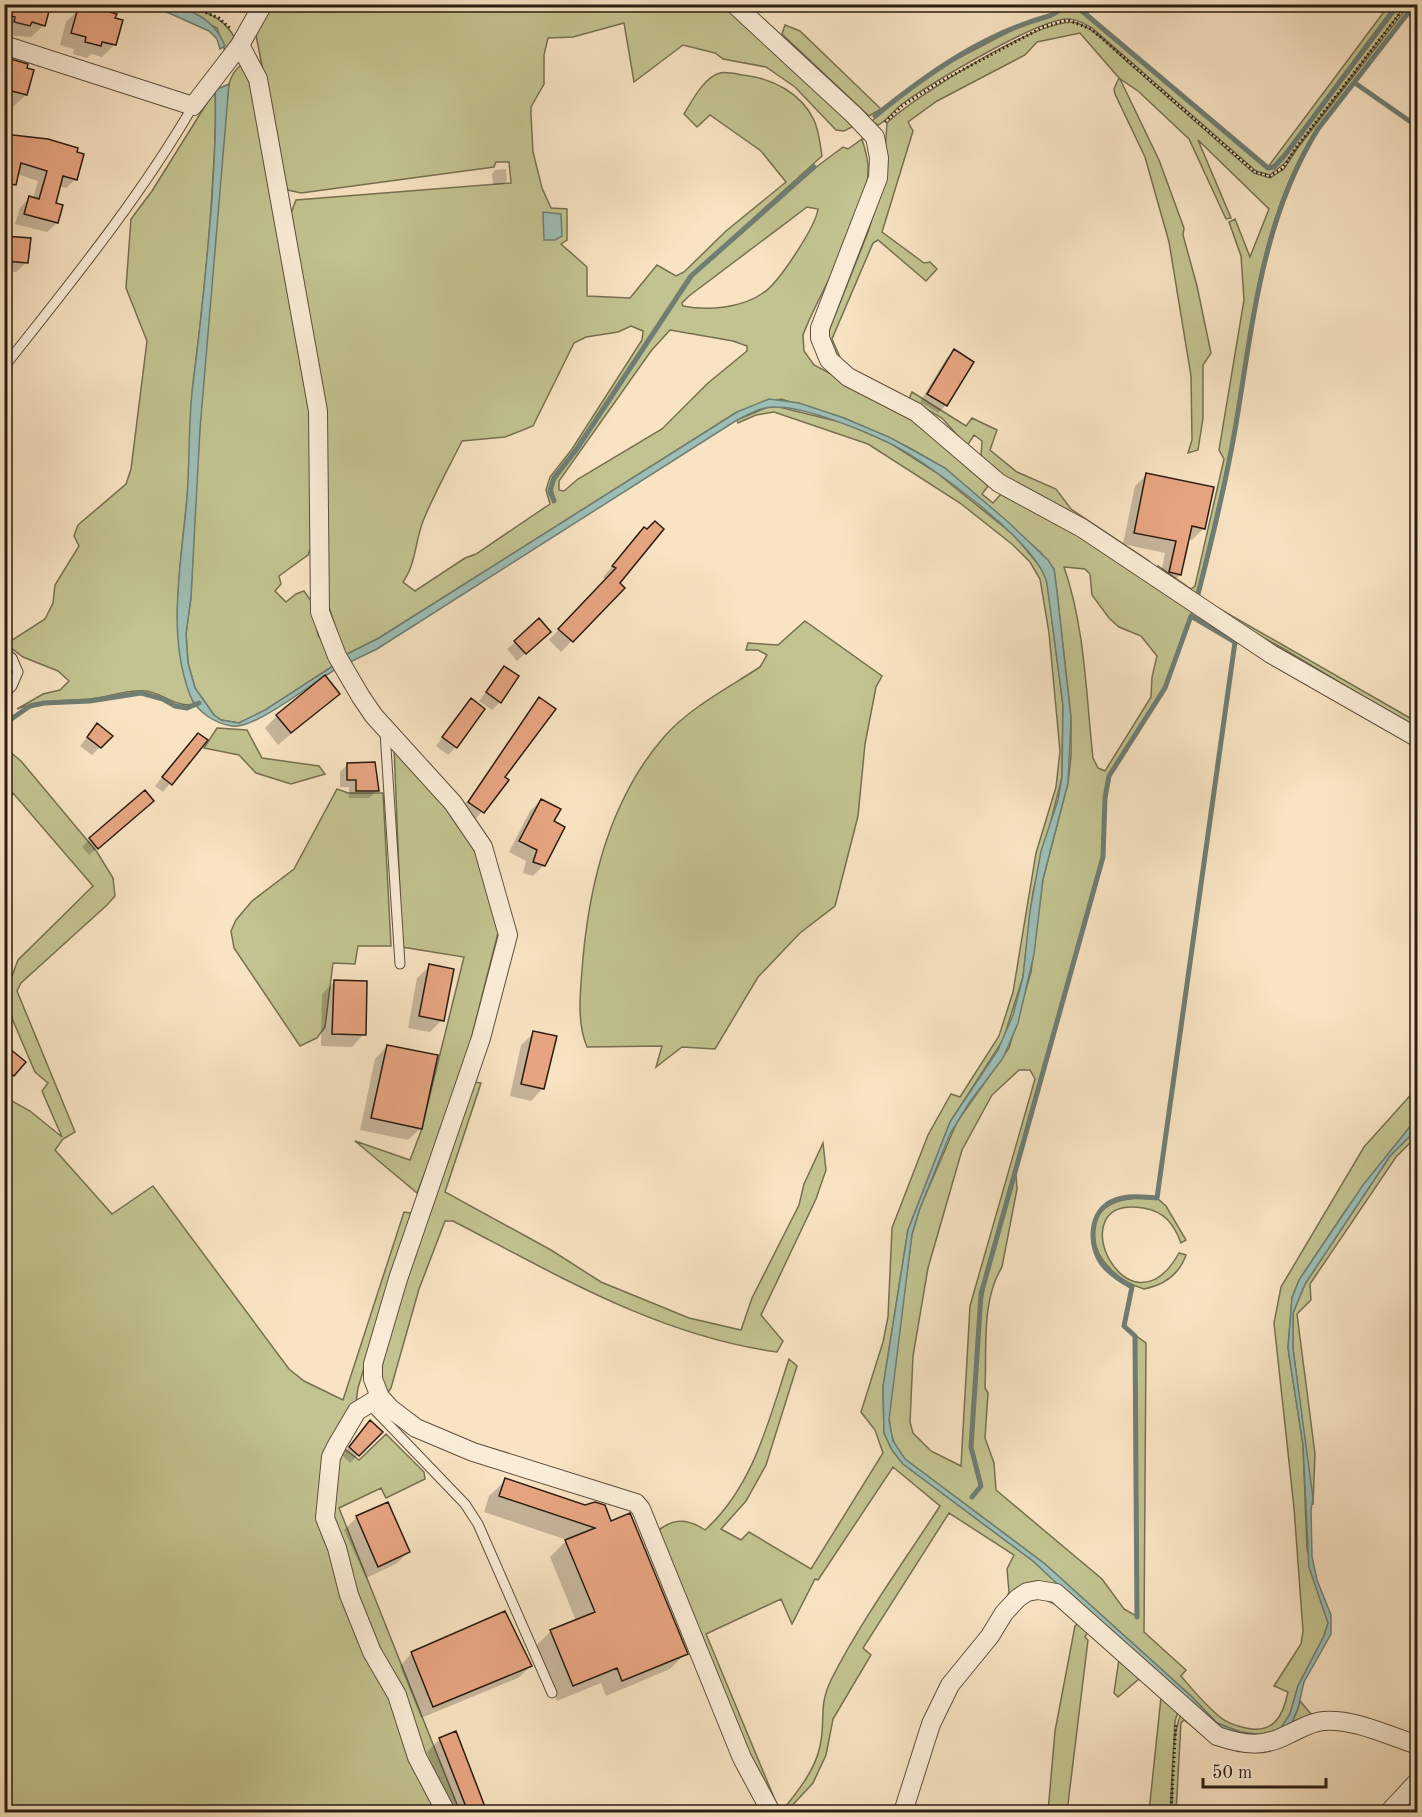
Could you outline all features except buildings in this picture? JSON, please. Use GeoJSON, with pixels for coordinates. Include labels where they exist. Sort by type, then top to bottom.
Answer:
{"type":"FeatureCollection","features":[{"type":"Feature","properties":{"kind":"street"},"geometry":{"type":"LineString","coordinates":[[4,45],[193,106],[240,45],[263,4]]}},
{"type":"Feature","properties":{"kind":"street"},"geometry":{"type":"LineString","coordinates":[[734,4],[875,137],[879,158],[878,178],[820,328],[820,338],[829,360],[848,377],[916,412],[999,483],[1082,528],[1271,654],[1418,738]]}},
{"type":"Feature","properties":{"kind":"street"},"geometry":{"type":"LineString","coordinates":[[240,45],[258,79],[318,411],[320,612],[337,656],[361,697],[453,803],[483,847],[508,935],[481,1038],[444,1149],[424,1197],[373,1364],[375,1401]]}},
{"type":"Feature","properties":{"kind":"street"},"geometry":{"type":"LineString","coordinates":[[375,1401],[357,1411],[331,1457],[325,1518],[337,1548],[349,1594],[372,1652],[398,1695],[417,1757],[446,1812]]}},
{"type":"Feature","properties":{"kind":"street"},"geometry":{"type":"LineString","coordinates":[[375,1401],[402,1420],[437,1437],[538,1474],[636,1503],[641,1509],[738,1749],[771,1812]]}},
{"type":"Feature","properties":{"kind":"street"},"geometry":{"type":"LineString","coordinates":[[903,1812],[931,1724],[943,1697],[1004,1613],[1027,1592],[1048,1590],[1056,1593],[1217,1736],[1245,1745],[1268,1744],[1303,1727],[1325,1720],[1349,1724],[1418,1745]]}},
{"type":"Feature","properties":{"kind":"street"},"geometry":{"type":"LineString","coordinates":[[1389,1812],[1418,1781]]}},
{"type":"Feature","properties":{"kind":"lane"},"geometry":{"type":"LineString","coordinates":[[4,367],[110,232],[167,152],[193,106]]}},
{"type":"Feature","properties":{"kind":"lane"},"geometry":{"type":"LineString","coordinates":[[4,652],[12,658],[18,672],[12,687],[4,694]]}},
{"type":"Feature","properties":{"kind":"lane"},"geometry":{"type":"LineString","coordinates":[[384,726],[400,964]]}},
{"type":"Feature","properties":{"kind":"lane"},"geometry":{"type":"LineString","coordinates":[[375,1401],[465,1504],[478,1524],[552,1693]]}},
{"type":"Feature","properties":{"kind":"path"},"geometry":{"type":"LineString","coordinates":[[185,4],[227,23],[240,45]]}},
{"type":"Feature","properties":{"kind":"path"},"geometry":{"type":"LineString","coordinates":[[875,137],[902,106],[938,83],[1043,27],[1068,20],[1091,29],[1255,172],[1270,177],[1287,163],[1295,149],[1407,4]]}},
{"type":"Feature","properties":{"kind":"path"},"geometry":{"type":"LineString","coordinates":[[1171,1812],[1176,1722],[1185,1708]]}},
{"type":"Feature","properties":{"kind":"green space"},"geometry":{"type":"Polygon","coordinates":[[[170,5],[198,9],[223,23],[234,37],[225,51],[217,28],[170,5]]]}},
{"type":"Feature","properties":{"kind":"green space"},"geometry":{"type":"Polygon","coordinates":[[[272,5],[723,5],[801,74],[854,126],[844,131],[836,130],[795,87],[766,67],[723,59],[715,53],[683,45],[634,82],[624,23],[573,37],[548,38],[544,55],[544,84],[531,107],[533,152],[542,188],[551,208],[567,209],[567,240],[561,244],[587,267],[587,296],[630,298],[657,265],[676,276],[684,272],[726,231],[786,182],[761,151],[710,115],[697,127],[684,114],[699,90],[714,75],[725,72],[754,77],[784,88],[801,102],[814,120],[822,156],[690,276],[575,450],[553,477],[549,491],[553,501],[555,500],[551,485],[577,451],[692,277],[815,168],[843,147],[848,149],[862,139],[868,163],[866,190],[852,232],[803,335],[804,351],[814,365],[910,416],[988,486],[982,494],[993,503],[1001,494],[1053,518],[1193,611],[1164,687],[1108,775],[1104,797],[1102,856],[980,1293],[970,1448],[980,1486],[971,1496],[973,1498],[982,1486],[972,1447],[979,1316],[987,1272],[1016,1174],[1017,1189],[1002,1267],[995,1280],[986,1326],[985,1388],[988,1393],[985,1438],[994,1463],[996,1490],[1102,1579],[1124,1609],[1138,1617],[1136,1336],[1146,1343],[1144,1632],[1186,1670],[1181,1676],[1223,1719],[1235,1725],[1255,1729],[1270,1726],[1275,1722],[1280,1716],[1288,1692],[1274,1686],[1301,1644],[1303,1631],[1294,1508],[1274,1323],[1281,1287],[1364,1147],[1417,1088],[1417,1118],[1346,1210],[1299,1280],[1292,1298],[1288,1348],[1303,1445],[1307,1549],[1328,1623],[1324,1636],[1298,1686],[1290,1714],[1281,1728],[1266,1735],[1240,1732],[1217,1723],[1191,1696],[1045,1564],[905,1459],[894,1442],[890,1429],[889,1408],[912,1234],[920,1208],[957,1122],[1009,1048],[1031,972],[1043,879],[1068,783],[1071,718],[1054,569],[1040,552],[945,468],[906,446],[844,418],[781,399],[737,412],[379,638],[345,655],[327,601],[291,213],[296,200],[511,183],[509,162],[496,162],[494,167],[301,193],[288,190],[285,185],[256,35],[272,5]],[[807,207],[682,303],[683,306],[714,308],[745,302],[763,293],[770,288],[795,254],[811,228],[818,209],[807,207]],[[631,326],[618,332],[586,337],[574,343],[533,426],[505,437],[462,441],[423,521],[413,560],[403,582],[415,591],[465,558],[476,554],[550,504],[546,490],[550,477],[572,449],[642,340],[643,331],[631,326]],[[670,330],[651,351],[559,481],[559,490],[564,491],[578,479],[662,429],[708,383],[747,351],[747,346],[733,341],[670,330]],[[1064,567],[1076,613],[1084,661],[1093,758],[1098,768],[1105,771],[1151,697],[1152,677],[1157,656],[1141,636],[1119,627],[1109,618],[1092,595],[1090,574],[1085,569],[1064,567]],[[1019,1070],[992,1095],[962,1150],[928,1268],[913,1356],[910,1422],[913,1433],[931,1451],[961,1466],[970,1306],[1035,1079],[1030,1070],[1019,1070]]]}},
{"type":"Feature","properties":{"kind":"green space"},"geometry":{"type":"Polygon","coordinates":[[[1389,5],[1397,5],[1284,154],[1274,165],[1268,167],[1389,5]]]}},
{"type":"Feature","properties":{"kind":"green space"},"geometry":{"type":"Polygon","coordinates":[[[1400,5],[1406,5],[1286,162],[1270,175],[1256,171],[1092,28],[1070,19],[1051,22],[1031,30],[958,69],[916,95],[902,104],[882,123],[878,125],[872,121],[912,87],[945,65],[1022,25],[1074,6],[1268,169],[1275,167],[1286,155],[1400,5]]]}},
{"type":"Feature","properties":{"kind":"green space"},"geometry":{"type":"Polygon","coordinates":[[[1409,5],[1414,5],[1317,128],[1298,162],[1270,234],[1253,309],[1231,446],[1196,597],[1417,722],[1417,729],[1284,649],[1197,601],[1157,569],[1158,566],[1191,589],[1195,586],[1224,459],[1219,450],[1244,300],[1241,256],[1229,222],[1235,219],[1250,257],[1269,209],[1198,140],[1231,218],[1226,219],[1189,139],[1138,91],[1120,79],[1159,160],[1184,228],[1183,235],[1197,286],[1211,353],[1203,365],[1203,418],[1198,450],[1188,453],[1192,440],[1191,376],[1169,242],[1145,157],[1115,94],[1114,89],[1119,78],[1080,33],[1037,42],[1025,55],[937,101],[908,122],[913,131],[882,232],[924,263],[930,262],[937,269],[926,281],[878,240],[873,243],[832,339],[842,362],[836,360],[828,333],[868,232],[883,183],[887,123],[923,95],[980,60],[1038,31],[1061,23],[1077,23],[1106,41],[1254,173],[1270,178],[1284,169],[1409,5]]]}},
{"type":"Feature","properties":{"kind":"green space"},"geometry":{"type":"Polygon","coordinates":[[[785,25],[800,31],[881,109],[869,116],[782,34],[785,25]]]}},
{"type":"Feature","properties":{"kind":"green space"},"geometry":{"type":"Polygon","coordinates":[[[240,66],[244,67],[249,76],[310,417],[311,547],[308,555],[279,576],[281,584],[275,591],[286,602],[304,591],[311,601],[318,635],[336,664],[266,710],[239,723],[221,720],[214,715],[195,688],[188,663],[186,634],[191,597],[197,464],[224,115],[230,82],[240,66]]]}},
{"type":"Feature","properties":{"kind":"green space"},"geometry":{"type":"Polygon","coordinates":[[[215,90],[215,142],[210,218],[192,397],[189,476],[178,598],[180,652],[185,678],[194,704],[181,704],[152,692],[139,691],[90,699],[44,702],[17,709],[43,694],[60,690],[69,681],[58,671],[23,657],[6,644],[45,619],[53,603],[55,585],[79,546],[74,536],[78,525],[126,484],[131,469],[147,341],[126,288],[131,219],[152,191],[215,90]]]}},
{"type":"Feature","properties":{"kind":"green space"},"geometry":{"type":"Polygon","coordinates":[[[912,392],[966,426],[972,418],[997,430],[990,450],[1017,472],[1056,489],[1071,509],[1149,561],[1143,563],[1004,480],[981,456],[982,441],[974,435],[967,446],[942,418],[909,399],[912,392]]]}},
{"type":"Feature","properties":{"kind":"green space"},"geometry":{"type":"Polygon","coordinates":[[[768,407],[779,407],[844,423],[890,443],[937,473],[1015,536],[1046,574],[1063,705],[1062,777],[1033,892],[1023,977],[1003,1040],[950,1122],[908,1230],[883,1387],[884,1433],[892,1450],[903,1464],[1033,1561],[1212,1726],[1239,1736],[1253,1738],[1277,1735],[1287,1728],[1295,1717],[1300,1701],[1311,1714],[1322,1717],[1308,1721],[1279,1737],[1252,1742],[1234,1739],[1215,1732],[1061,1593],[1044,1588],[1029,1591],[1015,1599],[1002,1611],[1009,1592],[1007,1569],[1014,1555],[949,1513],[863,1648],[871,1655],[833,1719],[826,1755],[813,1783],[786,1812],[781,1812],[805,1781],[818,1755],[822,1737],[823,1706],[831,1680],[869,1613],[940,1506],[893,1467],[818,1580],[815,1579],[792,1624],[781,1599],[706,1634],[780,1812],[775,1812],[750,1768],[656,1532],[668,1524],[680,1521],[692,1523],[705,1530],[722,1512],[736,1493],[758,1450],[789,1359],[797,1366],[766,1465],[746,1501],[721,1529],[741,1540],[749,1532],[811,1569],[883,1453],[875,1430],[861,1412],[883,1342],[888,1317],[892,1228],[928,1135],[951,1094],[960,1097],[999,1036],[1013,992],[1036,853],[1056,787],[1060,751],[1049,633],[1040,579],[1030,562],[1013,545],[960,503],[868,444],[774,412],[756,415],[738,423],[737,420],[768,407]]]}},
{"type":"Feature","properties":{"kind":"green space"},"geometry":{"type":"Polygon","coordinates":[[[805,621],[882,676],[876,687],[865,744],[858,816],[835,906],[800,933],[758,977],[715,1049],[682,1047],[656,1067],[662,1046],[587,1047],[580,1019],[580,999],[590,908],[605,847],[615,817],[629,789],[645,762],[674,727],[709,699],[760,667],[767,655],[758,650],[746,650],[748,643],[778,645],[805,621]]]}},
{"type":"Feature","properties":{"kind":"green space"},"geometry":{"type":"Polygon","coordinates":[[[217,728],[247,730],[262,758],[319,766],[325,774],[291,784],[256,773],[239,755],[204,748],[217,728]]]}},
{"type":"Feature","properties":{"kind":"green space"},"geometry":{"type":"Polygon","coordinates":[[[394,746],[475,840],[500,925],[460,1083],[417,1193],[355,1141],[410,1160],[421,1131],[464,957],[402,947],[394,746]]]}},
{"type":"Feature","properties":{"kind":"green space"},"geometry":{"type":"Polygon","coordinates":[[[4,747],[21,761],[97,852],[113,878],[115,896],[21,983],[17,991],[75,1132],[63,1139],[55,1150],[112,1214],[153,1186],[289,1369],[304,1381],[343,1400],[404,1212],[411,1213],[358,1388],[355,1410],[322,1508],[443,1812],[5,1812],[5,1097],[30,1111],[62,1137],[42,1091],[48,1083],[35,1072],[5,1002],[5,967],[12,976],[18,960],[93,886],[13,793],[5,801],[4,747]]]}},
{"type":"Feature","properties":{"kind":"green space"},"geometry":{"type":"Polygon","coordinates":[[[337,789],[348,793],[383,793],[391,946],[358,946],[355,964],[333,963],[325,1027],[317,1038],[300,1046],[234,948],[231,931],[236,920],[252,901],[294,869],[337,789]]]}},
{"type":"Feature","properties":{"kind":"green space"},"geometry":{"type":"Polygon","coordinates":[[[474,1082],[481,1083],[445,1192],[551,1250],[601,1282],[689,1318],[741,1330],[752,1298],[799,1205],[804,1184],[823,1143],[826,1170],[816,1199],[761,1315],[783,1341],[777,1352],[733,1344],[650,1318],[570,1282],[453,1221],[445,1221],[419,1289],[391,1388],[385,1397],[379,1378],[402,1285],[474,1082]]]}},
{"type":"Feature","properties":{"kind":"green space"},"geometry":{"type":"Polygon","coordinates":[[[1417,1129],[1417,1136],[1396,1157],[1310,1284],[1311,1300],[1297,1314],[1315,1454],[1313,1505],[1293,1349],[1293,1313],[1305,1284],[1390,1156],[1417,1129]]]}},
{"type":"Feature","properties":{"kind":"green space"},"geometry":{"type":"Polygon","coordinates":[[[1139,1198],[1158,1199],[1166,1206],[1186,1240],[1181,1243],[1175,1230],[1162,1215],[1143,1208],[1117,1210],[1105,1222],[1103,1240],[1109,1259],[1122,1275],[1140,1282],[1159,1277],[1179,1253],[1186,1255],[1170,1278],[1144,1289],[1125,1281],[1110,1268],[1099,1254],[1094,1239],[1094,1224],[1102,1211],[1116,1202],[1139,1198]]]}},
{"type":"Feature","properties":{"kind":"green space"},"geometry":{"type":"Polygon","coordinates":[[[386,1434],[424,1472],[425,1479],[386,1498],[381,1488],[339,1508],[460,1812],[447,1812],[386,1671],[326,1508],[341,1446],[359,1460],[386,1434]]]}},
{"type":"Feature","properties":{"kind":"green space"},"geometry":{"type":"Polygon","coordinates":[[[1042,1591],[1053,1594],[1180,1706],[1175,1721],[1170,1812],[1149,1812],[1161,1697],[1139,1679],[1118,1697],[1114,1693],[1119,1659],[1089,1630],[1085,1637],[1088,1640],[1067,1812],[1048,1812],[1055,1731],[1075,1626],[1080,1622],[1057,1605],[1036,1596],[1016,1608],[948,1701],[910,1812],[907,1812],[947,1696],[1008,1612],[1023,1597],[1042,1591]]]}},
{"type":"Feature","properties":{"kind":"green space"},"geometry":{"type":"Polygon","coordinates":[[[1181,1714],[1209,1739],[1184,1720],[1181,1723],[1176,1812],[1172,1812],[1175,1736],[1181,1714]]]}},
{"type":"Feature","properties":{"kind":"water"},"geometry":{"type":"Polygon","coordinates":[[[151,5],[185,9],[195,14],[213,26],[225,46],[220,49],[217,39],[209,31],[151,5]]]}},
{"type":"Feature","properties":{"kind":"water"},"geometry":{"type":"Polygon","coordinates":[[[229,84],[200,429],[191,597],[186,634],[188,663],[195,688],[214,715],[221,720],[239,723],[265,710],[336,664],[338,668],[269,713],[242,725],[232,726],[207,716],[193,701],[183,671],[177,622],[179,571],[188,483],[191,398],[204,292],[212,199],[215,90],[229,84]]]}},
{"type":"Feature","properties":{"kind":"water"},"geometry":{"type":"Polygon","coordinates":[[[543,212],[561,214],[562,236],[555,240],[544,240],[543,212]]]}},
{"type":"Feature","properties":{"kind":"water"},"geometry":{"type":"Polygon","coordinates":[[[769,399],[799,403],[844,418],[891,438],[945,468],[1048,560],[1054,569],[1057,592],[1071,718],[1068,783],[1043,879],[1034,954],[1018,1023],[1003,1058],[969,1103],[950,1134],[912,1234],[889,1420],[893,1441],[905,1459],[1045,1564],[1191,1696],[1217,1723],[1240,1732],[1266,1735],[1281,1728],[1290,1714],[1298,1686],[1324,1636],[1328,1623],[1309,1567],[1303,1445],[1288,1348],[1292,1298],[1299,1280],[1363,1185],[1417,1118],[1417,1129],[1390,1156],[1305,1284],[1293,1313],[1293,1349],[1313,1498],[1312,1557],[1317,1580],[1331,1615],[1331,1634],[1304,1682],[1292,1722],[1267,1738],[1226,1732],[1086,1611],[1033,1561],[903,1464],[892,1450],[884,1433],[883,1387],[908,1230],[950,1122],[998,1050],[1013,1015],[1023,977],[1030,911],[1041,851],[1058,800],[1062,777],[1063,705],[1047,584],[1040,567],[1025,548],[980,505],[929,467],[889,443],[818,415],[788,408],[766,408],[737,420],[377,649],[348,663],[345,655],[379,638],[737,412],[769,399]]]}},
{"type":"Feature","properties":{"kind":"waterway"},"geometry":{"type":"LineString","coordinates":[[1082,11],[1268,168],[1274,167],[1285,155],[1398,4]]}},
{"type":"Feature","properties":{"kind":"waterway"},"geometry":{"type":"LineString","coordinates":[[1197,598],[1228,468],[1262,272],[1284,199],[1299,163],[1318,129],[1415,4]]}},
{"type":"Feature","properties":{"kind":"waterway"},"geometry":{"type":"LineString","coordinates":[[875,116],[915,85],[979,44],[1073,5]]}},
{"type":"Feature","properties":{"kind":"waterway"},"geometry":{"type":"LineString","coordinates":[[1355,83],[1418,127]]}},
{"type":"Feature","properties":{"kind":"waterway"},"geometry":{"type":"LineString","coordinates":[[554,501],[550,491],[554,478],[576,450],[691,276],[814,167]]}},
{"type":"Feature","properties":{"kind":"waterway"},"geometry":{"type":"LineString","coordinates":[[1415,559],[1418,555]]}},
{"type":"Feature","properties":{"kind":"waterway"},"geometry":{"type":"LineString","coordinates":[[972,1497],[981,1486],[971,1447],[981,1294],[1103,857],[1105,798],[1109,776],[1165,688],[1191,616],[1235,642],[1157,1198],[1120,1198],[1106,1205],[1096,1219],[1093,1238],[1097,1256],[1102,1264],[1132,1287],[1124,1326],[1135,1336],[1137,1617]]}},
{"type":"Feature","properties":{"kind":"waterway"},"geometry":{"type":"LineString","coordinates":[[4,724],[30,706],[44,703],[90,701],[141,693],[163,699],[175,706],[187,708],[199,703]]}}]}
